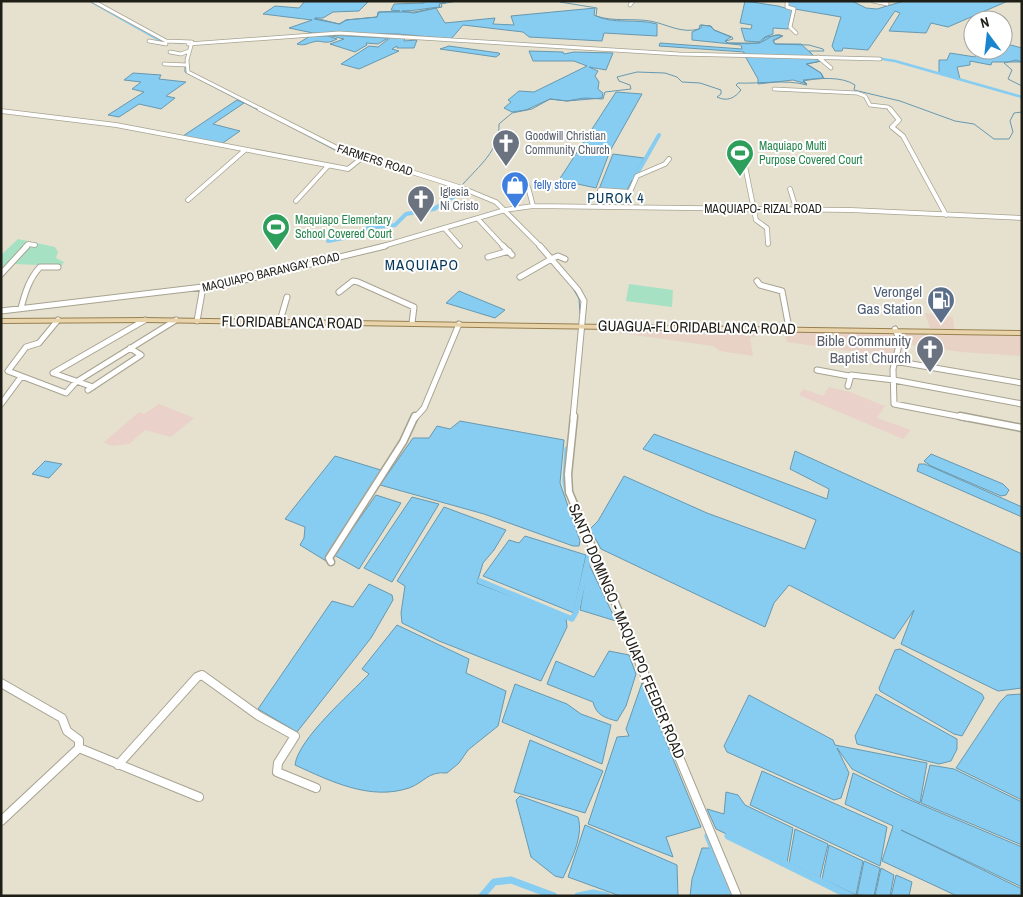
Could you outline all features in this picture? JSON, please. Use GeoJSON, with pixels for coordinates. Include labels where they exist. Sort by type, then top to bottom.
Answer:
{"type":"FeatureCollection","features":[{"type":"Feature","properties":{"kind":"main road","name":"FLORIDABLANCA ROAD"},"geometry":{"type":"LineString","coordinates":[[1,320],[176,320],[583,326]]}},
{"type":"Feature","properties":{"kind":"main road","name":"GUAGUA-FLORIDABLANCA ROAD"},"geometry":{"type":"LineString","coordinates":[[583,326],[895,329],[1022,333]]}},
{"type":"Feature","properties":{"kind":"street"},"geometry":{"type":"LineString","coordinates":[[94,1],[166,41],[190,42],[191,44]]}},
{"type":"Feature","properties":{"kind":"street"},"geometry":{"type":"LineString","coordinates":[[630,6],[633,1]]}},
{"type":"Feature","properties":{"kind":"street"},"geometry":{"type":"LineString","coordinates":[[787,1],[787,7],[794,10],[790,28],[796,33]]}},
{"type":"Feature","properties":{"kind":"street"},"geometry":{"type":"LineString","coordinates":[[873,1],[887,4],[887,1]]}},
{"type":"Feature","properties":{"kind":"street"},"geometry":{"type":"LineString","coordinates":[[149,41],[169,44],[191,44],[339,33],[679,54],[880,59]]}},
{"type":"Feature","properties":{"kind":"street"},"geometry":{"type":"LineString","coordinates":[[164,64],[177,66],[187,64],[191,44]]}},
{"type":"Feature","properties":{"kind":"street"},"geometry":{"type":"LineString","coordinates":[[170,52],[181,54],[189,51]]}},
{"type":"Feature","properties":{"kind":"street"},"geometry":{"type":"LineString","coordinates":[[815,57],[831,68]]}},
{"type":"Feature","properties":{"kind":"street","name":"FARMERS ROAD"},"geometry":{"type":"LineString","coordinates":[[187,64],[187,70],[193,74],[335,148],[470,191],[496,202],[533,237],[584,301],[583,326]]}},
{"type":"Feature","properties":{"kind":"street"},"geometry":{"type":"LineString","coordinates":[[774,89],[836,91],[862,95],[866,97],[870,105],[888,108],[899,120],[892,127],[903,136],[946,215]]}},
{"type":"Feature","properties":{"kind":"street"},"geometry":{"type":"LineString","coordinates":[[1,111],[116,125],[348,170],[363,157]]}},
{"type":"Feature","properties":{"kind":"street"},"geometry":{"type":"LineString","coordinates":[[188,200],[245,150]]}},
{"type":"Feature","properties":{"kind":"street"},"geometry":{"type":"LineString","coordinates":[[600,206],[600,190],[630,192],[637,176],[665,164],[669,159]]}},
{"type":"Feature","properties":{"kind":"street"},"geometry":{"type":"LineString","coordinates":[[744,160],[756,220],[767,228],[768,244]]}},
{"type":"Feature","properties":{"kind":"street"},"geometry":{"type":"LineString","coordinates":[[296,201],[328,166]]}},
{"type":"Feature","properties":{"kind":"street"},"geometry":{"type":"LineString","coordinates":[[528,187],[533,206]]}},
{"type":"Feature","properties":{"kind":"street"},"geometry":{"type":"LineString","coordinates":[[790,189],[796,208]]}},
{"type":"Feature","properties":{"kind":"street","name":"MAQUIAPO- RIZAL ROAD"},"geometry":{"type":"LineString","coordinates":[[504,210],[533,206],[796,208],[1022,218]]}},
{"type":"Feature","properties":{"kind":"street","name":"MAQUIAPO BARANGAY ROAD"},"geometry":{"type":"LineString","coordinates":[[1,311],[203,287],[254,278],[445,229],[504,210]]}},
{"type":"Feature","properties":{"kind":"street"},"geometry":{"type":"LineString","coordinates":[[478,219],[511,253],[488,258]]}},
{"type":"Feature","properties":{"kind":"street"},"geometry":{"type":"LineString","coordinates":[[445,229],[460,246]]}},
{"type":"Feature","properties":{"kind":"street"},"geometry":{"type":"LineString","coordinates":[[1,274],[28,244],[35,245]]}},
{"type":"Feature","properties":{"kind":"street"},"geometry":{"type":"LineString","coordinates":[[520,277],[558,256],[565,258]]}},
{"type":"Feature","properties":{"kind":"street"},"geometry":{"type":"LineString","coordinates":[[22,308],[31,279],[40,267],[58,266]]}},
{"type":"Feature","properties":{"kind":"street"},"geometry":{"type":"LineString","coordinates":[[339,292],[353,281],[358,282],[414,307],[412,323]]}},
{"type":"Feature","properties":{"kind":"street"},"geometry":{"type":"LineString","coordinates":[[757,281],[760,285],[782,291],[789,328]]}},
{"type":"Feature","properties":{"kind":"street"},"geometry":{"type":"LineString","coordinates":[[197,321],[203,287]]}},
{"type":"Feature","properties":{"kind":"street"},"geometry":{"type":"LineString","coordinates":[[280,322],[286,297]]}},
{"type":"Feature","properties":{"kind":"street"},"geometry":{"type":"LineString","coordinates":[[58,320],[39,343],[26,347],[8,370],[21,377],[66,393],[76,382],[176,320]]}},
{"type":"Feature","properties":{"kind":"street"},"geometry":{"type":"LineString","coordinates":[[130,348],[141,355],[90,389],[53,373],[145,320]]}},
{"type":"Feature","properties":{"kind":"street"},"geometry":{"type":"LineString","coordinates":[[331,562],[329,558],[403,442],[417,413],[424,408],[459,324]]}},
{"type":"Feature","properties":{"kind":"street","name":"SANTO DOMINGO - MAQUIAPO FEEDER ROAD"},"geometry":{"type":"LineString","coordinates":[[583,326],[568,474],[569,492],[737,896]]}},
{"type":"Feature","properties":{"kind":"street"},"geometry":{"type":"LineString","coordinates":[[895,329],[900,341],[894,361],[894,404],[1022,428]]}},
{"type":"Feature","properties":{"kind":"street"},"geometry":{"type":"LineString","coordinates":[[894,361],[1022,383]]}},
{"type":"Feature","properties":{"kind":"street"},"geometry":{"type":"LineString","coordinates":[[817,370],[848,376],[894,380],[1022,404]]}},
{"type":"Feature","properties":{"kind":"street"},"geometry":{"type":"LineString","coordinates":[[848,376],[848,386]]}},
{"type":"Feature","properties":{"kind":"street"},"geometry":{"type":"LineString","coordinates":[[1,404],[21,377]]}},
{"type":"Feature","properties":{"kind":"street"},"geometry":{"type":"LineString","coordinates":[[118,765],[197,677],[202,675],[258,716],[295,736],[278,763],[277,772],[316,788]]}},
{"type":"Feature","properties":{"kind":"street"},"geometry":{"type":"LineString","coordinates":[[1,684],[62,718],[67,730],[79,740],[78,748],[1,821]]}},
{"type":"Feature","properties":{"kind":"street"},"geometry":{"type":"LineString","coordinates":[[78,748],[199,797]]}},
{"type":"Feature","properties":{"kind":"shaded area"},"geometry":{"type":"Polygon","coordinates":[[[925,313],[953,317],[954,329],[930,328],[925,313]]]}},
{"type":"Feature","properties":{"kind":"shaded area"},"geometry":{"type":"Polygon","coordinates":[[[592,329],[758,331],[759,336],[750,337],[753,356],[720,351],[713,346],[592,329]]]}},
{"type":"Feature","properties":{"kind":"shaded area"},"geometry":{"type":"Polygon","coordinates":[[[784,330],[894,333],[898,342],[892,357],[787,342],[784,330]]]}},
{"type":"Feature","properties":{"kind":"shaded area"},"geometry":{"type":"Polygon","coordinates":[[[900,333],[1022,334],[1022,356],[962,352],[903,344],[900,333]]]}},
{"type":"Feature","properties":{"kind":"shaded area"},"geometry":{"type":"Polygon","coordinates":[[[829,387],[850,392],[885,406],[877,418],[911,430],[903,439],[799,395],[803,389],[823,396],[829,387]]]}},
{"type":"Feature","properties":{"kind":"shaded area"},"geometry":{"type":"Polygon","coordinates":[[[159,404],[194,418],[171,437],[145,430],[129,444],[111,446],[104,442],[139,412],[144,414],[159,404]]]}},
{"type":"Feature","properties":{"kind":"green space"},"geometry":{"type":"Polygon","coordinates":[[[18,239],[55,247],[58,252],[56,258],[64,262],[61,267],[14,264],[1,279],[1,255],[18,239]]]}},
{"type":"Feature","properties":{"kind":"green space"},"geometry":{"type":"Polygon","coordinates":[[[629,284],[673,290],[672,307],[626,301],[629,284]]]}},
{"type":"Feature","properties":{"kind":"water"},"geometry":{"type":"Polygon","coordinates":[[[305,1],[369,1],[359,11],[333,12],[323,18],[315,18],[339,24],[346,20],[377,17],[379,12],[400,11],[391,10],[394,4],[424,3],[424,1],[446,2],[439,4],[440,7],[402,11],[414,13],[436,8],[445,23],[495,18],[493,24],[514,25],[511,16],[595,8],[594,15],[601,18],[657,24],[657,36],[604,33],[602,41],[529,37],[523,32],[463,25],[451,39],[398,34],[313,33],[289,28],[312,20],[263,14],[275,6],[299,8],[305,1]]]}},
{"type":"Feature","properties":{"kind":"water"},"geometry":{"type":"Polygon","coordinates":[[[745,1],[792,10],[788,29],[773,28],[773,34],[759,42],[745,41],[741,28],[751,29],[752,25],[740,23],[745,1]]]}},
{"type":"Feature","properties":{"kind":"water"},"geometry":{"type":"Polygon","coordinates":[[[787,1],[852,1],[866,8],[877,9],[904,1],[1008,1],[987,10],[963,10],[963,20],[948,27],[931,23],[926,33],[889,31],[900,13],[895,11],[868,50],[843,48],[842,51],[835,51],[832,46],[841,17],[789,8],[787,1]]]}},
{"type":"Feature","properties":{"kind":"water"},"geometry":{"type":"Polygon","coordinates":[[[701,25],[710,26],[714,30],[731,37],[725,41],[728,43],[760,43],[766,37],[780,35],[782,36],[773,40],[775,44],[801,44],[814,56],[744,55],[744,52],[659,46],[660,43],[742,49],[741,45],[692,40],[692,32],[701,28],[701,25]]]}},
{"type":"Feature","properties":{"kind":"water"},"geometry":{"type":"Polygon","coordinates":[[[328,35],[388,38],[378,44],[366,43],[367,45],[355,52],[330,44],[344,39],[328,35]]]}},
{"type":"Feature","properties":{"kind":"water"},"geometry":{"type":"Polygon","coordinates":[[[310,36],[328,36],[337,39],[329,42],[316,41],[303,45],[297,44],[310,36]]]}},
{"type":"Feature","properties":{"kind":"water"},"geometry":{"type":"Polygon","coordinates":[[[391,37],[405,38],[404,41],[417,40],[414,48],[397,48],[397,46],[392,49],[399,51],[359,69],[341,64],[369,46],[378,47],[391,37]]]}},
{"type":"Feature","properties":{"kind":"water"},"geometry":{"type":"Polygon","coordinates":[[[449,46],[500,54],[496,57],[440,49],[449,46]]]}},
{"type":"Feature","properties":{"kind":"water"},"geometry":{"type":"Polygon","coordinates":[[[1013,46],[1022,48],[1022,62],[992,62],[991,65],[970,61],[970,65],[957,67],[960,79],[939,74],[939,60],[947,60],[950,53],[963,55],[963,60],[1013,60],[1013,46]]]}},
{"type":"Feature","properties":{"kind":"water"},"geometry":{"type":"Polygon","coordinates":[[[529,51],[563,52],[564,54],[574,52],[613,53],[606,70],[589,67],[598,71],[595,76],[599,82],[598,89],[603,93],[602,98],[567,101],[550,99],[526,110],[512,112],[504,108],[511,102],[508,100],[519,91],[534,92],[587,66],[574,61],[533,61],[529,51]]]}},
{"type":"Feature","properties":{"kind":"water"},"geometry":{"type":"Polygon","coordinates":[[[745,56],[813,58],[821,61],[806,64],[821,73],[823,78],[803,80],[807,84],[793,80],[758,84],[758,79],[745,56]]]}},
{"type":"Feature","properties":{"kind":"water"},"geometry":{"type":"Polygon","coordinates":[[[133,73],[161,75],[159,79],[186,82],[166,96],[175,98],[161,109],[139,104],[119,117],[108,115],[144,92],[132,89],[141,82],[124,80],[133,73]]]}},
{"type":"Feature","properties":{"kind":"water"},"geometry":{"type":"Polygon","coordinates":[[[616,92],[642,94],[610,151],[596,188],[559,180],[616,92]]]}},
{"type":"Feature","properties":{"kind":"water"},"geometry":{"type":"Polygon","coordinates":[[[237,100],[244,103],[213,124],[240,131],[220,145],[183,136],[237,100]]]}},
{"type":"Feature","properties":{"kind":"water"},"geometry":{"type":"Polygon","coordinates":[[[613,154],[644,158],[627,190],[599,189],[613,154]]]}},
{"type":"Feature","properties":{"kind":"water"},"geometry":{"type":"Polygon","coordinates":[[[459,291],[505,310],[495,318],[446,303],[459,291]]]}},
{"type":"Feature","properties":{"kind":"water"},"geometry":{"type":"Polygon","coordinates":[[[460,421],[564,440],[560,483],[580,541],[579,546],[573,546],[484,514],[380,485],[413,438],[429,438],[437,426],[450,429],[460,421]]]}},
{"type":"Feature","properties":{"kind":"water"},"geometry":{"type":"Polygon","coordinates":[[[654,434],[827,499],[829,489],[790,469],[795,451],[1022,554],[1022,688],[998,691],[901,644],[914,610],[894,639],[789,585],[774,603],[765,627],[601,549],[590,529],[598,521],[624,476],[707,513],[805,549],[816,520],[643,449],[654,434]]]}},
{"type":"Feature","properties":{"kind":"water"},"geometry":{"type":"Polygon","coordinates":[[[931,454],[1003,484],[1009,490],[1006,495],[1001,496],[931,466],[924,461],[931,454]]]}},
{"type":"Feature","properties":{"kind":"water"},"geometry":{"type":"Polygon","coordinates":[[[335,456],[384,471],[326,561],[300,545],[304,538],[305,527],[285,519],[335,456]]]}},
{"type":"Feature","properties":{"kind":"water"},"geometry":{"type":"Polygon","coordinates":[[[45,461],[62,464],[49,478],[32,474],[45,461]]]}},
{"type":"Feature","properties":{"kind":"water"},"geometry":{"type":"Polygon","coordinates":[[[919,464],[925,464],[1022,507],[1022,517],[917,471],[919,464]]]}},
{"type":"Feature","properties":{"kind":"water"},"geometry":{"type":"Polygon","coordinates":[[[376,495],[401,503],[359,569],[334,555],[376,495]]]}},
{"type":"Feature","properties":{"kind":"water"},"geometry":{"type":"Polygon","coordinates":[[[412,497],[439,504],[392,582],[364,568],[412,497]]]}},
{"type":"Feature","properties":{"kind":"water"},"geometry":{"type":"Polygon","coordinates":[[[444,507],[506,530],[494,550],[483,563],[477,583],[566,617],[567,627],[541,681],[439,641],[402,623],[401,613],[405,586],[397,581],[444,507]]]}},
{"type":"Feature","properties":{"kind":"water"},"geometry":{"type":"Polygon","coordinates":[[[525,536],[586,555],[574,613],[483,576],[509,540],[519,543],[525,536]]]}},
{"type":"Feature","properties":{"kind":"water"},"geometry":{"type":"Polygon","coordinates":[[[588,562],[616,621],[580,610],[588,562]]]}},
{"type":"Feature","properties":{"kind":"water"},"geometry":{"type":"Polygon","coordinates":[[[369,584],[392,595],[393,600],[371,638],[297,732],[258,709],[332,601],[353,607],[369,584]]]}},
{"type":"Feature","properties":{"kind":"water"},"geometry":{"type":"Polygon","coordinates":[[[397,625],[469,659],[466,673],[506,691],[498,726],[468,750],[459,763],[447,773],[431,775],[414,786],[394,791],[365,791],[336,783],[295,765],[298,754],[315,730],[369,674],[362,669],[397,625]]]}},
{"type":"Feature","properties":{"kind":"water"},"geometry":{"type":"Polygon","coordinates":[[[900,649],[982,694],[984,698],[962,736],[954,734],[880,691],[879,688],[895,650],[900,649]]]}},
{"type":"Feature","properties":{"kind":"water"},"geometry":{"type":"Polygon","coordinates":[[[609,651],[629,655],[636,674],[626,706],[617,721],[602,715],[596,710],[593,702],[547,684],[556,661],[594,677],[609,651]]]}},
{"type":"Feature","properties":{"kind":"water"},"geometry":{"type":"Polygon","coordinates":[[[642,683],[701,827],[666,837],[673,857],[588,824],[617,737],[629,736],[626,729],[642,683]]]}},
{"type":"Feature","properties":{"kind":"water"},"geometry":{"type":"Polygon","coordinates":[[[515,684],[567,704],[581,714],[611,725],[602,764],[502,722],[515,684]]]}},
{"type":"Feature","properties":{"kind":"water"},"geometry":{"type":"Polygon","coordinates":[[[876,694],[957,739],[957,749],[951,761],[939,764],[857,744],[855,736],[876,694]]]}},
{"type":"Feature","properties":{"kind":"water"},"geometry":{"type":"Polygon","coordinates":[[[1022,694],[1022,800],[956,768],[1000,702],[1007,695],[1022,694]]]}},
{"type":"Feature","properties":{"kind":"water"},"geometry":{"type":"Polygon","coordinates":[[[749,695],[833,740],[835,745],[927,763],[920,803],[852,769],[837,748],[849,773],[841,798],[834,800],[727,752],[724,746],[749,695]]]}},
{"type":"Feature","properties":{"kind":"water"},"geometry":{"type":"Polygon","coordinates":[[[530,740],[603,771],[585,813],[514,792],[530,740]]]}},
{"type":"Feature","properties":{"kind":"water"},"geometry":{"type":"Polygon","coordinates":[[[930,765],[954,769],[1022,802],[1022,845],[921,803],[930,765]]]}},
{"type":"Feature","properties":{"kind":"water"},"geometry":{"type":"Polygon","coordinates":[[[762,771],[887,827],[880,866],[750,805],[762,771]]]}},
{"type":"Feature","properties":{"kind":"water"},"geometry":{"type":"Polygon","coordinates":[[[853,773],[903,797],[1022,847],[1022,887],[901,830],[1022,889],[1022,896],[957,896],[882,861],[893,826],[845,804],[853,773]]]}},
{"type":"Feature","properties":{"kind":"water"},"geometry":{"type":"Polygon","coordinates":[[[726,792],[738,795],[745,805],[793,828],[787,863],[716,829],[707,809],[724,814],[726,792]]]}},
{"type":"Feature","properties":{"kind":"water"},"geometry":{"type":"Polygon","coordinates":[[[520,796],[578,817],[578,840],[563,878],[555,876],[531,857],[516,800],[520,796]]]}},
{"type":"Feature","properties":{"kind":"water"},"geometry":{"type":"Polygon","coordinates":[[[585,825],[677,865],[678,896],[620,896],[568,877],[585,825]]]}},
{"type":"Feature","properties":{"kind":"water"},"geometry":{"type":"Polygon","coordinates":[[[795,829],[828,844],[820,878],[789,863],[795,829]]]}},
{"type":"Feature","properties":{"kind":"water"},"geometry":{"type":"Polygon","coordinates":[[[829,845],[863,861],[856,895],[822,879],[829,845]]]}},
{"type":"Feature","properties":{"kind":"water"},"geometry":{"type":"Polygon","coordinates":[[[702,848],[712,848],[729,896],[690,896],[692,879],[702,848]]]}},
{"type":"Feature","properties":{"kind":"water"},"geometry":{"type":"Polygon","coordinates":[[[864,861],[880,868],[874,896],[857,895],[864,861]]]}},
{"type":"Feature","properties":{"kind":"water"},"geometry":{"type":"Polygon","coordinates":[[[881,868],[894,875],[890,896],[875,896],[881,868]]]}},
{"type":"Feature","properties":{"kind":"water"},"geometry":{"type":"Polygon","coordinates":[[[896,875],[912,882],[909,896],[891,896],[896,875]]]}},
{"type":"Feature","properties":{"kind":"waterway"},"geometry":{"type":"LineString","coordinates":[[90,1],[159,40],[183,43]]}},
{"type":"Feature","properties":{"kind":"waterway"},"geometry":{"type":"LineString","coordinates":[[314,19],[340,24],[346,20],[377,17],[378,12],[414,12],[442,7],[441,4],[457,1]]}},
{"type":"Feature","properties":{"kind":"waterway"},"geometry":{"type":"LineString","coordinates":[[562,1],[560,2],[597,8],[596,16],[603,18],[650,21],[686,30],[699,29],[700,25],[711,26],[714,30],[732,37],[733,39],[726,41],[728,43],[757,43],[774,35],[780,35],[783,36],[773,41],[775,44],[809,45],[823,49],[824,51],[809,51],[814,56]]}},
{"type":"Feature","properties":{"kind":"waterway"},"geometry":{"type":"LineString","coordinates":[[185,64],[187,53]]}},
{"type":"Feature","properties":{"kind":"waterway"},"geometry":{"type":"LineString","coordinates":[[876,58],[895,61],[1022,97]]}},
{"type":"Feature","properties":{"kind":"waterway"},"geometry":{"type":"LineString","coordinates":[[1022,62],[1016,60],[1004,63],[1012,70],[1008,79],[1022,86]]}},
{"type":"Feature","properties":{"kind":"waterway"},"geometry":{"type":"LineString","coordinates":[[822,61],[807,64],[821,73],[824,78]]}},
{"type":"Feature","properties":{"kind":"waterway"},"geometry":{"type":"LineString","coordinates":[[185,66],[185,72],[260,111]]}},
{"type":"Feature","properties":{"kind":"waterway"},"geometry":{"type":"LineString","coordinates":[[463,184],[492,150],[496,142],[499,124],[512,113],[532,109],[550,99],[567,101],[584,98],[603,99],[605,92],[631,89],[630,85],[619,81],[617,77],[637,72],[665,73],[677,77],[682,82],[700,83],[721,90],[721,94],[717,97],[724,99],[739,93],[741,90],[736,85],[738,83],[782,82],[807,85],[803,81],[823,79],[844,80],[855,85],[854,90],[900,101],[955,121],[974,124],[994,139],[1009,139],[1013,132],[1010,121],[1014,113],[1022,112]]}},
{"type":"Feature","properties":{"kind":"waterway"},"geometry":{"type":"LineString","coordinates":[[264,113],[335,150],[348,154]]}},
{"type":"Feature","properties":{"kind":"waterway"},"geometry":{"type":"LineString","coordinates":[[634,179],[659,135]]}},
{"type":"Feature","properties":{"kind":"waterway"},"geometry":{"type":"LineString","coordinates":[[328,241],[349,237],[368,228],[395,225],[406,214],[434,209],[464,190]]}},
{"type":"Feature","properties":{"kind":"waterway"},"geometry":{"type":"LineString","coordinates":[[571,285],[579,299],[580,314]]}},
{"type":"Feature","properties":{"kind":"waterway"},"geometry":{"type":"LineString","coordinates":[[567,449],[565,482],[568,495]]}},
{"type":"Feature","properties":{"kind":"waterway"},"geometry":{"type":"LineString","coordinates":[[480,581],[572,619],[576,612],[590,551]]}},
{"type":"Feature","properties":{"kind":"waterway"},"geometry":{"type":"LineString","coordinates":[[708,836],[732,896]]}},
{"type":"Feature","properties":{"kind":"waterway"},"geometry":{"type":"LineString","coordinates":[[728,836],[850,896]]}},
{"type":"Feature","properties":{"kind":"waterway"},"geometry":{"type":"LineString","coordinates":[[482,896],[494,882],[511,880],[554,896]]}},
{"type":"Feature","properties":{"kind":"waterway"},"geometry":{"type":"LineString","coordinates":[[578,896],[593,893],[607,896]]}},
{"type":"Feature","properties":{"kind":"place","name":"Goodwill Christian Community Church"},"geometry":{"type":"Point","coordinates":[506,167]}},
{"type":"Feature","properties":{"kind":"place","name":"Maquiapo Multi Purpose Covered Court"},"geometry":{"type":"Point","coordinates":[740,177]}},
{"type":"Feature","properties":{"kind":"place","name":"felly store"},"geometry":{"type":"Point","coordinates":[515,209]}},
{"type":"Feature","properties":{"kind":"place","name":"Iglesia Ni Cristo"},"geometry":{"type":"Point","coordinates":[421,223]}},
{"type":"Feature","properties":{"kind":"place","name":"Maquiapo Elementary School Covered Court"},"geometry":{"type":"Point","coordinates":[276,251]}},
{"type":"Feature","properties":{"kind":"place","name":"Verongel Gas Station"},"geometry":{"type":"Point","coordinates":[941,324]}},
{"type":"Feature","properties":{"kind":"place","name":"Bible Community Baptist Church"},"geometry":{"type":"Point","coordinates":[930,373]}},
{"type":"Feature","properties":{"kind":"district","name":"PUROK 4"},"geometry":{"type":"Point","coordinates":[616,198]}},
{"type":"Feature","properties":{"kind":"district","name":"MAQUIAPO"},"geometry":{"type":"Point","coordinates":[422,264]}}]}
